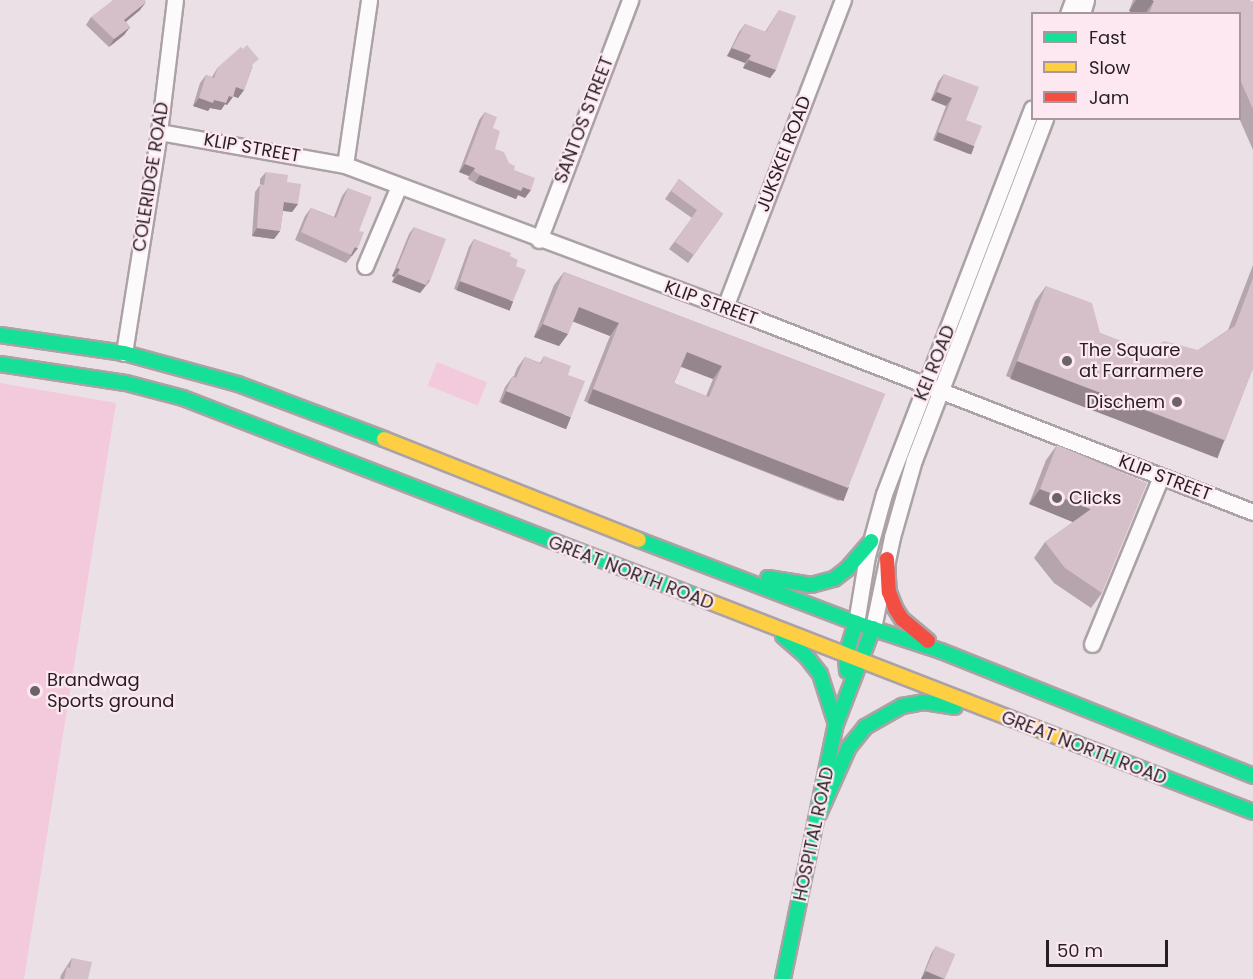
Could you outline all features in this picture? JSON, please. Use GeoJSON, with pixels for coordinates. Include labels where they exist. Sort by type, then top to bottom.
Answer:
{"type":"FeatureCollection","features":[{"type":"Feature","properties":{"kind":"main road","name":"GREAT NORTH ROAD"},"geometry":{"type":"LineString","coordinates":[[0,335],[124,353],[238,384],[467,470],[707,568],[856,623],[941,651],[1253,776]]}},
{"type":"Feature","properties":{"kind":"main road","name":"GREAT NORTH ROAD"},"geometry":{"type":"LineString","coordinates":[[0,364],[126,382],[183,398],[1253,812]]}},
{"type":"Feature","properties":{"kind":"main road"},"geometry":{"type":"LineString","coordinates":[[707,568],[811,585],[834,579],[847,569],[871,541]]}},
{"type":"Feature","properties":{"kind":"main road"},"geometry":{"type":"LineString","coordinates":[[886,559],[889,592],[902,620],[941,651]]}},
{"type":"Feature","properties":{"kind":"main road","name":"HOSPITAL ROAD"},"geometry":{"type":"LineString","coordinates":[[847,690],[846,655],[856,623]]}},
{"type":"Feature","properties":{"kind":"main road"},"geometry":{"type":"LineString","coordinates":[[775,628],[806,656],[820,674],[836,724]]}},
{"type":"Feature","properties":{"kind":"main road","name":"HOSPITAL ROAD"},"geometry":{"type":"LineString","coordinates":[[783,979],[836,724],[847,690],[862,660],[873,628]]}},
{"type":"Feature","properties":{"kind":"main road"},"geometry":{"type":"LineString","coordinates":[[819,814],[849,747],[865,727],[883,714],[902,706],[924,702],[990,712]]}},
{"type":"Feature","properties":{"kind":"street","name":"COLERIDGE ROAD"},"geometry":{"type":"LineString","coordinates":[[124,353],[159,132],[175,0]]}},
{"type":"Feature","properties":{"kind":"street"},"geometry":{"type":"LineString","coordinates":[[345,165],[369,0]]}},
{"type":"Feature","properties":{"kind":"street","name":"SANTOS STREET"},"geometry":{"type":"LineString","coordinates":[[538,240],[630,0]]}},
{"type":"Feature","properties":{"kind":"street","name":"JUKSKEI ROAD"},"geometry":{"type":"LineString","coordinates":[[725,308],[843,0]]}},
{"type":"Feature","properties":{"kind":"street","name":"KEI ROAD"},"geometry":{"type":"LineString","coordinates":[[873,628],[886,559],[932,389],[1031,111]]}},
{"type":"Feature","properties":{"kind":"street","name":"KEI ROAD"},"geometry":{"type":"LineString","coordinates":[[856,623],[871,541],[884,494],[932,389],[1044,120]]}},
{"type":"Feature","properties":{"kind":"street","name":"KLIP STREET"},"geometry":{"type":"LineString","coordinates":[[159,132],[345,165],[538,240],[725,308],[1253,512]]}},
{"type":"Feature","properties":{"kind":"street"},"geometry":{"type":"LineString","coordinates":[[365,266],[399,186]]}},
{"type":"Feature","properties":{"kind":"street"},"geometry":{"type":"LineString","coordinates":[[1092,644],[1161,477]]}},
{"type":"Feature","properties":{"kind":"shaded area"},"geometry":{"type":"Polygon","coordinates":[[[437,362],[487,382],[478,405],[428,385],[437,362]]]}},
{"type":"Feature","properties":{"kind":"shaded area","name":"Brandwag Sports ground"},"geometry":{"type":"Polygon","coordinates":[[[0,383],[116,403],[24,979],[0,979],[0,383]]]}},
{"type":"Feature","properties":{"kind":"building"},"geometry":{"type":"Polygon","coordinates":[[[113,0],[145,0],[146,2],[124,20],[130,27],[114,39],[91,17],[113,0]]]}},
{"type":"Feature","properties":{"kind":"building"},"geometry":{"type":"Polygon","coordinates":[[[1152,0],[1248,0],[1253,2],[1253,109],[1241,82],[1241,12],[1150,12],[1154,1],[1152,0]]]}},
{"type":"Feature","properties":{"kind":"building"},"geometry":{"type":"Polygon","coordinates":[[[779,10],[796,16],[776,70],[749,60],[751,55],[732,48],[745,24],[766,32],[779,10]]]}},
{"type":"Feature","properties":{"kind":"building"},"geometry":{"type":"Polygon","coordinates":[[[247,45],[259,59],[253,64],[244,90],[236,87],[233,97],[229,96],[226,103],[214,100],[213,103],[199,98],[206,75],[214,78],[218,67],[241,47],[243,49],[247,45]]]}},
{"type":"Feature","properties":{"kind":"building"},"geometry":{"type":"Polygon","coordinates":[[[944,74],[979,87],[966,120],[982,126],[974,146],[938,132],[952,98],[937,92],[944,74]]]}},
{"type":"Feature","properties":{"kind":"building"},"geometry":{"type":"Polygon","coordinates":[[[485,112],[497,117],[493,128],[500,131],[495,149],[504,152],[509,163],[515,166],[514,170],[535,178],[531,190],[523,187],[521,191],[480,175],[474,171],[475,168],[465,164],[485,112]]]}},
{"type":"Feature","properties":{"kind":"building"},"geometry":{"type":"Polygon","coordinates":[[[266,172],[288,175],[287,182],[301,184],[298,204],[284,202],[280,231],[257,228],[260,184],[264,185],[266,172]]]}},
{"type":"Feature","properties":{"kind":"building"},"geometry":{"type":"Polygon","coordinates":[[[679,179],[723,214],[694,255],[675,242],[697,210],[671,191],[679,179]]]}},
{"type":"Feature","properties":{"kind":"building"},"geometry":{"type":"Polygon","coordinates":[[[348,188],[372,197],[359,231],[364,232],[358,248],[355,247],[351,255],[301,232],[311,208],[336,218],[348,188]]]}},
{"type":"Feature","properties":{"kind":"building"},"geometry":{"type":"Polygon","coordinates":[[[414,227],[446,239],[430,281],[428,280],[426,285],[398,274],[400,269],[397,268],[414,227]]]}},
{"type":"Feature","properties":{"kind":"building"},"geometry":{"type":"Polygon","coordinates":[[[474,239],[511,253],[510,256],[518,260],[516,266],[526,270],[513,301],[460,281],[474,239]]]}},
{"type":"Feature","properties":{"kind":"building"},"geometry":{"type":"Polygon","coordinates":[[[564,272],[885,394],[848,488],[593,389],[619,323],[579,307],[568,334],[543,324],[564,272]],[[687,352],[674,383],[709,397],[722,366],[687,352]]]}},
{"type":"Feature","properties":{"kind":"building","name":"The Square at Farrarmere"},"geometry":{"type":"Polygon","coordinates":[[[1253,278],[1253,368],[1225,440],[1017,361],[1046,286],[1092,303],[1100,333],[1146,351],[1164,341],[1198,350],[1235,326],[1253,278]]]}},
{"type":"Feature","properties":{"kind":"building"},"geometry":{"type":"Polygon","coordinates":[[[544,356],[571,366],[568,375],[585,381],[571,417],[506,391],[513,376],[516,378],[525,357],[541,364],[544,356]]]}},
{"type":"Feature","properties":{"kind":"building"},"geometry":{"type":"Polygon","coordinates":[[[1057,445],[1147,483],[1102,593],[1065,568],[1045,542],[1091,509],[1040,489],[1057,445]]]}},
{"type":"Feature","properties":{"kind":"building"},"geometry":{"type":"Polygon","coordinates":[[[936,946],[955,954],[945,979],[925,971],[936,946]]]}},
{"type":"Feature","properties":{"kind":"building"},"geometry":{"type":"Polygon","coordinates":[[[72,958],[92,962],[88,979],[64,979],[72,958]]]}},
{"type":"Feature","properties":{"kind":"traffic: fast"},"geometry":{"type":"LineString","coordinates":[[0,335],[124,353],[238,384],[384,439]]}},
{"type":"Feature","properties":{"kind":"traffic: fast"},"geometry":{"type":"LineString","coordinates":[[0,364],[126,383],[183,398],[700,598]]}},
{"type":"Feature","properties":{"kind":"traffic: fast"},"geometry":{"type":"LineString","coordinates":[[639,540],[856,623],[941,651],[1253,776]]}},
{"type":"Feature","properties":{"kind":"traffic: fast"},"geometry":{"type":"LineString","coordinates":[[768,578],[811,585],[834,579],[847,569],[871,541]]}},
{"type":"Feature","properties":{"kind":"traffic: fast"},"geometry":{"type":"LineString","coordinates":[[847,671],[846,655],[856,623]]}},
{"type":"Feature","properties":{"kind":"traffic: fast"},"geometry":{"type":"LineString","coordinates":[[783,979],[836,724],[873,628]]}},
{"type":"Feature","properties":{"kind":"traffic: fast"},"geometry":{"type":"LineString","coordinates":[[783,636],[806,656],[820,674],[836,724]]}},
{"type":"Feature","properties":{"kind":"traffic: fast"},"geometry":{"type":"LineString","coordinates":[[819,814],[849,747],[865,727],[902,706],[924,702],[955,707]]}},
{"type":"Feature","properties":{"kind":"traffic: fast"},"geometry":{"type":"LineString","coordinates":[[1064,739],[1253,812]]}},
{"type":"Feature","properties":{"kind":"traffic: slow"},"geometry":{"type":"LineString","coordinates":[[384,439],[639,540]]}},
{"type":"Feature","properties":{"kind":"traffic: slow"},"geometry":{"type":"LineString","coordinates":[[700,598],[1064,739]]}},
{"type":"Feature","properties":{"kind":"traffic: jam"},"geometry":{"type":"LineString","coordinates":[[887,559],[889,592],[895,608],[902,619],[928,641]]}},
{"type":"Feature","properties":{"kind":"place","name":"The Square at Farrarmere"},"geometry":{"type":"Point","coordinates":[1067,361]}},
{"type":"Feature","properties":{"kind":"place","name":"Dischem"},"geometry":{"type":"Point","coordinates":[1177,402]}},
{"type":"Feature","properties":{"kind":"place","name":"Clicks"},"geometry":{"type":"Point","coordinates":[1057,498]}},
{"type":"Feature","properties":{"kind":"place","name":"Brandwag Sports ground"},"geometry":{"type":"Point","coordinates":[35,691]}}]}
